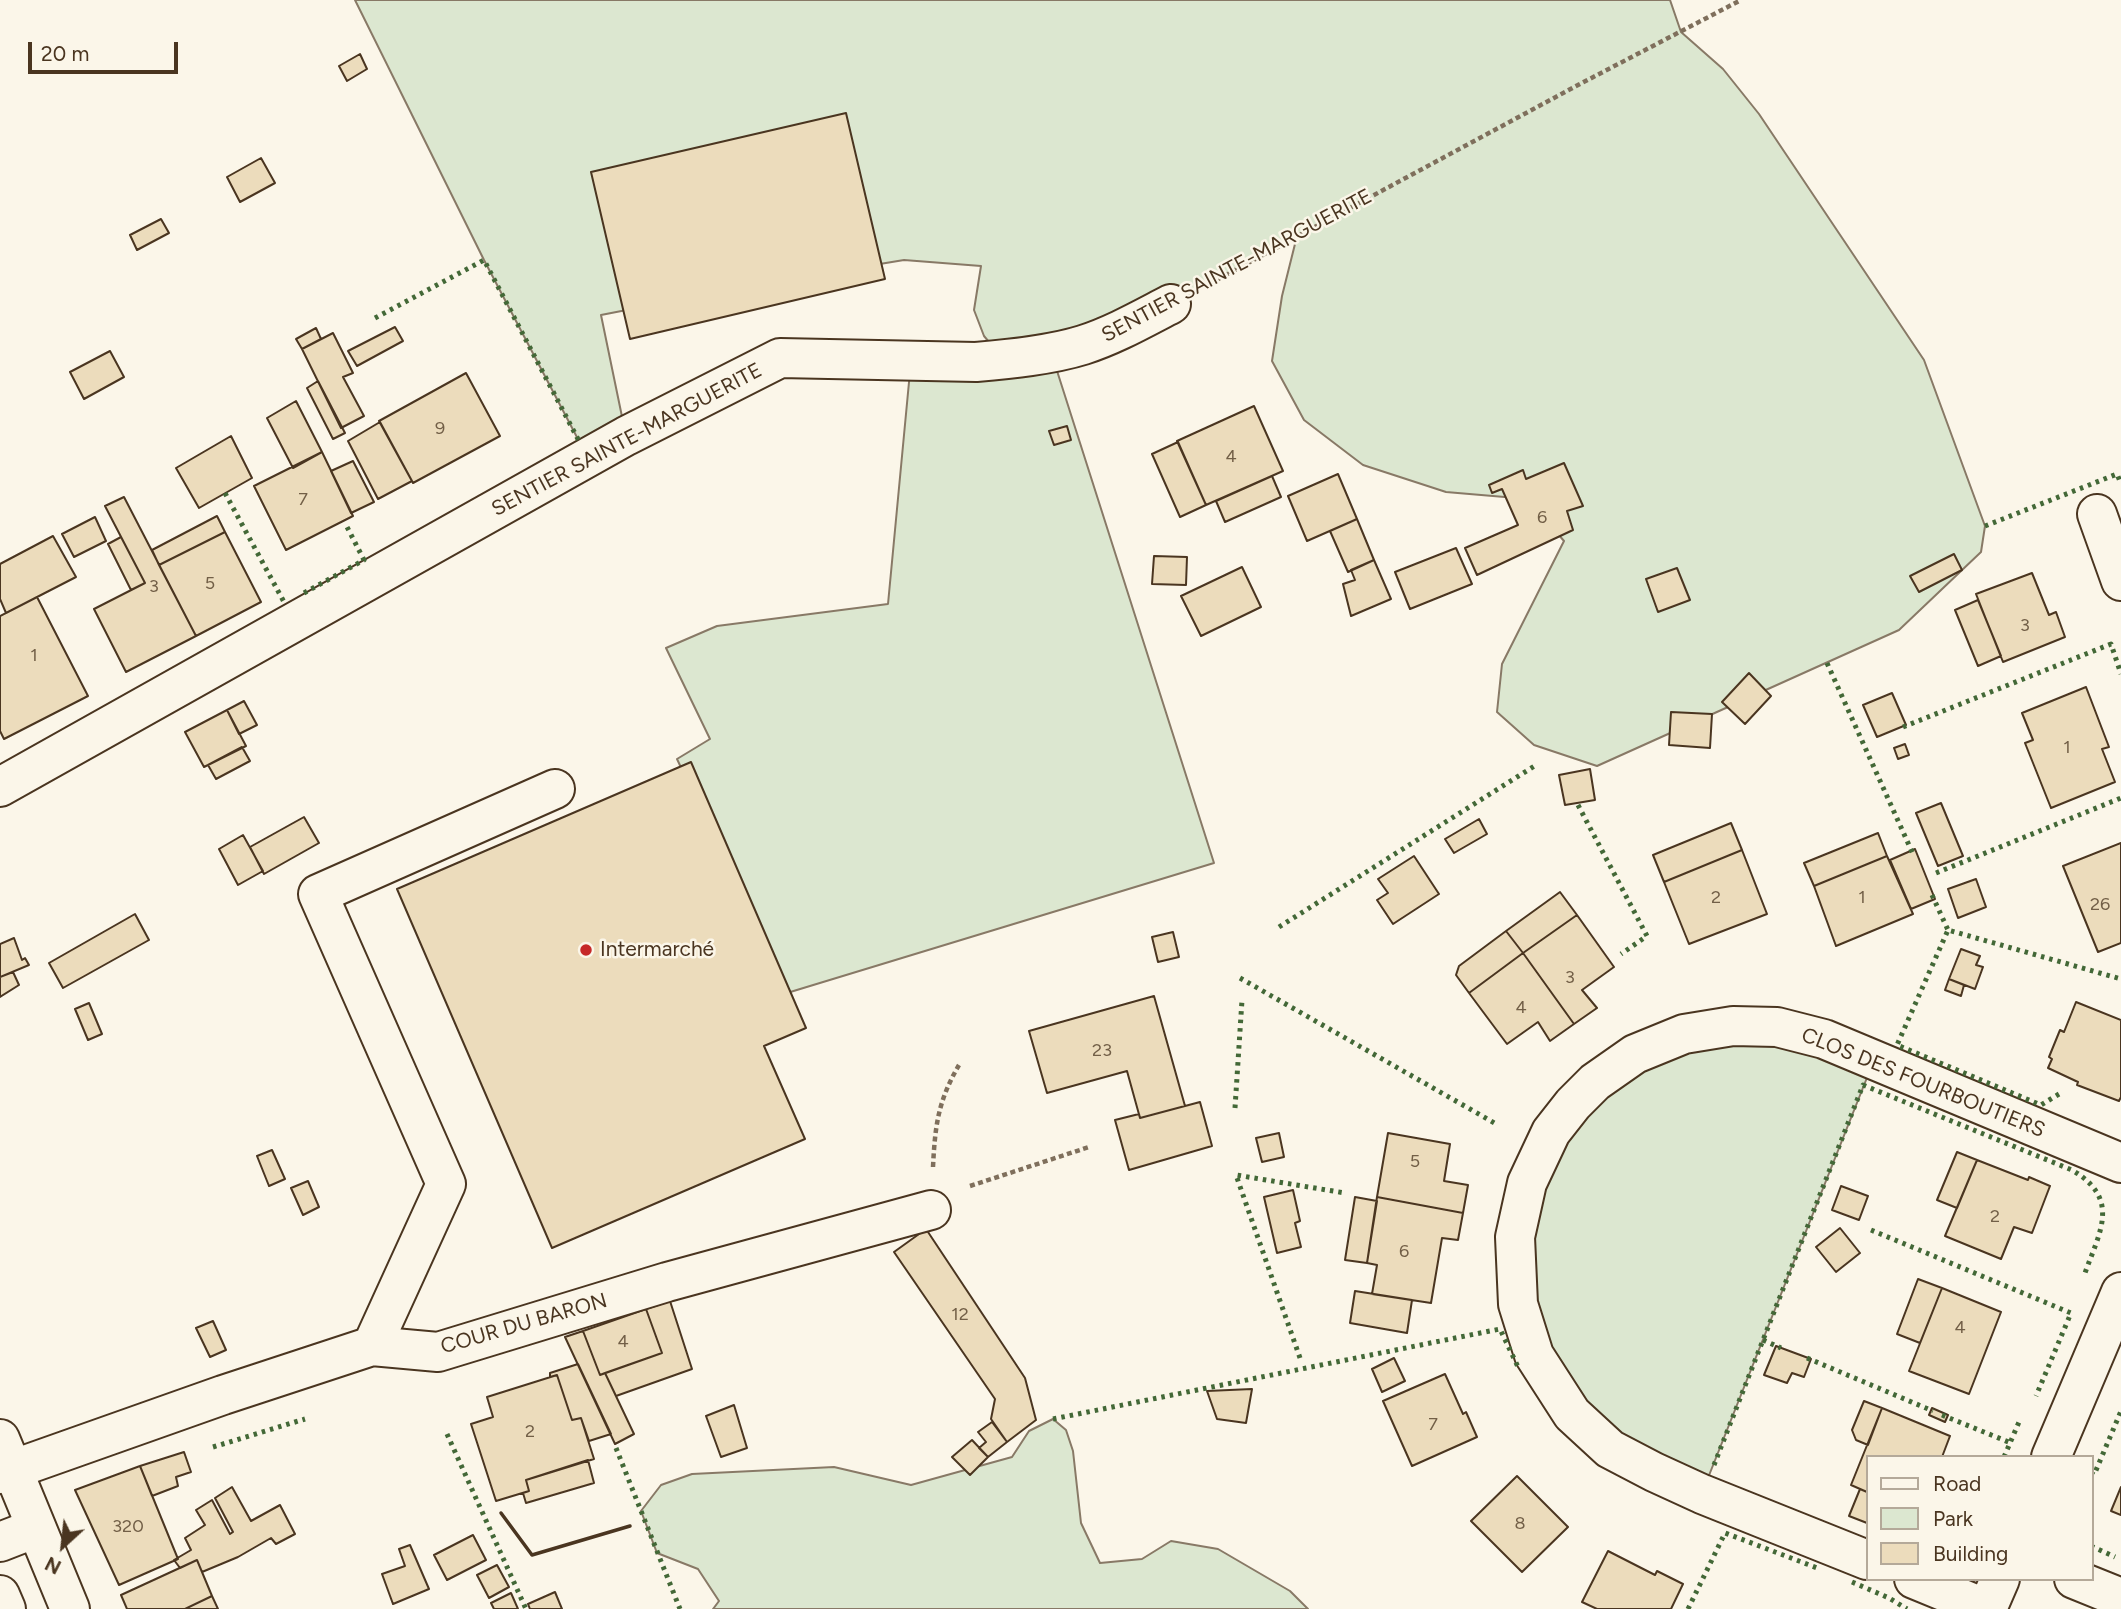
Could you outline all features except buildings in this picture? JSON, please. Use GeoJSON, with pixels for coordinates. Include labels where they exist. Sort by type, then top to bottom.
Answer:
{"type":"FeatureCollection","features":[{"type":"Feature","properties":{"kind":"street","name":"SENTIER SAINTE-MARGUERITE"},"geometry":{"type":"LineString","coordinates":[[0,787],[626,436],[780,358],[976,362],[1004,359],[1081,346],[1114,334],[1171,304]]}},
{"type":"Feature","properties":{"kind":"street"},"geometry":{"type":"LineString","coordinates":[[2097,514],[2121,581]]}},
{"type":"Feature","properties":{"kind":"street"},"geometry":{"type":"LineString","coordinates":[[372,1346],[446,1184],[318,894],[555,789]]}},
{"type":"Feature","properties":{"kind":"street","name":"CLOS DES FOURBOUTIERS"},"geometry":{"type":"LineString","coordinates":[[1866,1560],[1654,1472],[1610,1448],[1572,1414],[1534,1354],[1518,1304],[1515,1237],[1527,1183],[1551,1132],[1595,1082],[1635,1054],[1684,1034],[1733,1026],[1777,1027],[1824,1039],[2121,1163]]}},
{"type":"Feature","properties":{"kind":"street","name":"COUR DU BARON"},"geometry":{"type":"LineString","coordinates":[[4,1461],[223,1395],[372,1346],[438,1352],[667,1282],[931,1210]]}},
{"type":"Feature","properties":{"kind":"street"},"geometry":{"type":"LineString","coordinates":[[2053,1455],[2121,1292]]}},
{"type":"Feature","properties":{"kind":"street"},"geometry":{"type":"LineString","coordinates":[[4,1461],[71,1609]]}},
{"type":"Feature","properties":{"kind":"street"},"geometry":{"type":"LineString","coordinates":[[0,1542],[36,1528]]}},
{"type":"Feature","properties":{"kind":"street"},"geometry":{"type":"LineString","coordinates":[[1919,1581],[1987,1609],[1999,1581]]}},
{"type":"Feature","properties":{"kind":"street"},"geometry":{"type":"LineString","coordinates":[[2079,1581],[2121,1598]]}},
{"type":"Feature","properties":{"kind":"street"},"geometry":{"type":"LineString","coordinates":[[0,1595],[6,1609]]}},
{"type":"Feature","properties":{"kind":"path","name":"SENTIER SAINTE-MARGUERITE"},"geometry":{"type":"LineString","coordinates":[[1171,304],[1741,0]]}},
{"type":"Feature","properties":{"kind":"path"},"geometry":{"type":"LineString","coordinates":[[931,1210],[937,1117],[946,1088],[959,1065]]}},
{"type":"Feature","properties":{"kind":"path"},"geometry":{"type":"LineString","coordinates":[[931,1210],[966,1187],[1089,1147]]}},
{"type":"Feature","properties":{"kind":"green space"},"geometry":{"type":"Polygon","coordinates":[[[355,0],[1670,0],[1681,32],[1723,69],[1759,114],[1924,360],[1985,526],[1981,552],[1899,630],[1597,766],[1534,745],[1497,712],[1502,664],[1564,541],[1528,499],[1446,492],[1363,465],[1304,420],[1272,361],[1282,296],[1297,236],[1171,304],[1051,352],[1214,863],[787,993],[677,759],[710,739],[666,648],[717,626],[888,604],[911,361],[1003,359],[984,336],[974,310],[981,266],[904,260],[765,283],[601,315],[626,436],[580,443],[484,260],[355,0]]]}},
{"type":"Feature","properties":{"kind":"green space"},"geometry":{"type":"Polygon","coordinates":[[[1733,1026],[1874,1060],[1702,1493],[1572,1414],[1515,1237],[1573,1104],[1733,1026]]]}},
{"type":"Feature","properties":{"kind":"green space"},"geometry":{"type":"Polygon","coordinates":[[[1053,1419],[1066,1430],[1073,1451],[1081,1523],[1100,1563],[1142,1559],[1171,1541],[1218,1549],[1290,1591],[1308,1609],[713,1609],[719,1601],[698,1569],[657,1553],[641,1511],[661,1485],[692,1474],[834,1467],[911,1485],[1012,1457],[1029,1431],[1053,1419]]]}},
{"type":"Feature","properties":{"kind":"hedge"},"geometry":{"type":"LineString","coordinates":[[375,318],[484,260],[580,443]]}},
{"type":"Feature","properties":{"kind":"hedge"},"geometry":{"type":"LineString","coordinates":[[1985,526],[2117,474],[2121,484]]}},
{"type":"Feature","properties":{"kind":"hedge"},"geometry":{"type":"LineString","coordinates":[[225,493],[284,602]]}},
{"type":"Feature","properties":{"kind":"hedge"},"geometry":{"type":"LineString","coordinates":[[304,593],[364,560],[345,523]]}},
{"type":"Feature","properties":{"kind":"hedge"},"geometry":{"type":"LineString","coordinates":[[1903,727],[2111,644],[2121,674]]}},
{"type":"Feature","properties":{"kind":"hedge"},"geometry":{"type":"LineString","coordinates":[[1827,663],[1913,854]]}},
{"type":"Feature","properties":{"kind":"hedge"},"geometry":{"type":"LineString","coordinates":[[1279,927],[1536,765]]}},
{"type":"Feature","properties":{"kind":"hedge"},"geometry":{"type":"LineString","coordinates":[[1936,873],[2121,798]]}},
{"type":"Feature","properties":{"kind":"hedge"},"geometry":{"type":"LineString","coordinates":[[1578,805],[1647,936],[1621,954]]}},
{"type":"Feature","properties":{"kind":"hedge"},"geometry":{"type":"LineString","coordinates":[[1932,895],[1948,930]]}},
{"type":"Feature","properties":{"kind":"hedge"},"geometry":{"type":"LineString","coordinates":[[2059,1094],[2041,1105],[1897,1045],[1948,930],[2121,979]]}},
{"type":"Feature","properties":{"kind":"hedge"},"geometry":{"type":"LineString","coordinates":[[1240,978],[1498,1125]]}},
{"type":"Feature","properties":{"kind":"hedge"},"geometry":{"type":"LineString","coordinates":[[1235,1108],[1242,1000]]}},
{"type":"Feature","properties":{"kind":"hedge"},"geometry":{"type":"LineString","coordinates":[[1714,1465],[1863,1085],[2072,1170],[2087,1181],[2097,1192],[2102,1204],[2102,1217],[2085,1273]]}},
{"type":"Feature","properties":{"kind":"hedge"},"geometry":{"type":"LineString","coordinates":[[1300,1358],[1236,1175],[1345,1193]]}},
{"type":"Feature","properties":{"kind":"hedge"},"geometry":{"type":"LineString","coordinates":[[1871,1230],[2071,1313],[2036,1396]]}},
{"type":"Feature","properties":{"kind":"hedge"},"geometry":{"type":"LineString","coordinates":[[1053,1419],[1500,1329],[1519,1369]]}},
{"type":"Feature","properties":{"kind":"hedge"},"geometry":{"type":"LineString","coordinates":[[1763,1340],[1781,1348]]}},
{"type":"Feature","properties":{"kind":"hedge"},"geometry":{"type":"LineString","coordinates":[[1807,1358],[1933,1411]]}},
{"type":"Feature","properties":{"kind":"hedge"},"geometry":{"type":"LineString","coordinates":[[2093,1474],[2121,1411]]}},
{"type":"Feature","properties":{"kind":"hedge"},"geometry":{"type":"LineString","coordinates":[[1942,1415],[2011,1443]]}},
{"type":"Feature","properties":{"kind":"hedge"},"geometry":{"type":"LineString","coordinates":[[213,1447],[305,1419]]}},
{"type":"Feature","properties":{"kind":"hedge"},"geometry":{"type":"LineString","coordinates":[[2005,1455],[2019,1422]]}},
{"type":"Feature","properties":{"kind":"hedge"},"geometry":{"type":"LineString","coordinates":[[447,1434],[526,1609]]}},
{"type":"Feature","properties":{"kind":"hedge"},"geometry":{"type":"LineString","coordinates":[[616,1448],[680,1609]]}},
{"type":"Feature","properties":{"kind":"hedge"},"geometry":{"type":"LineString","coordinates":[[1688,1609],[1725,1533],[1820,1569]]}},
{"type":"Feature","properties":{"kind":"hedge"},"geometry":{"type":"LineString","coordinates":[[2093,1547],[2115,1557]]}},
{"type":"Feature","properties":{"kind":"hedge"},"geometry":{"type":"LineString","coordinates":[[1852,1582],[1907,1609]]}},
{"type":"Feature","properties":{"kind":"wall"},"geometry":{"type":"LineString","coordinates":[[501,1513],[532,1555],[630,1526]]}},
{"type":"Feature","properties":{"kind":"place","name":"Intermarché"},"geometry":{"type":"Point","coordinates":[586,950]}}]}
